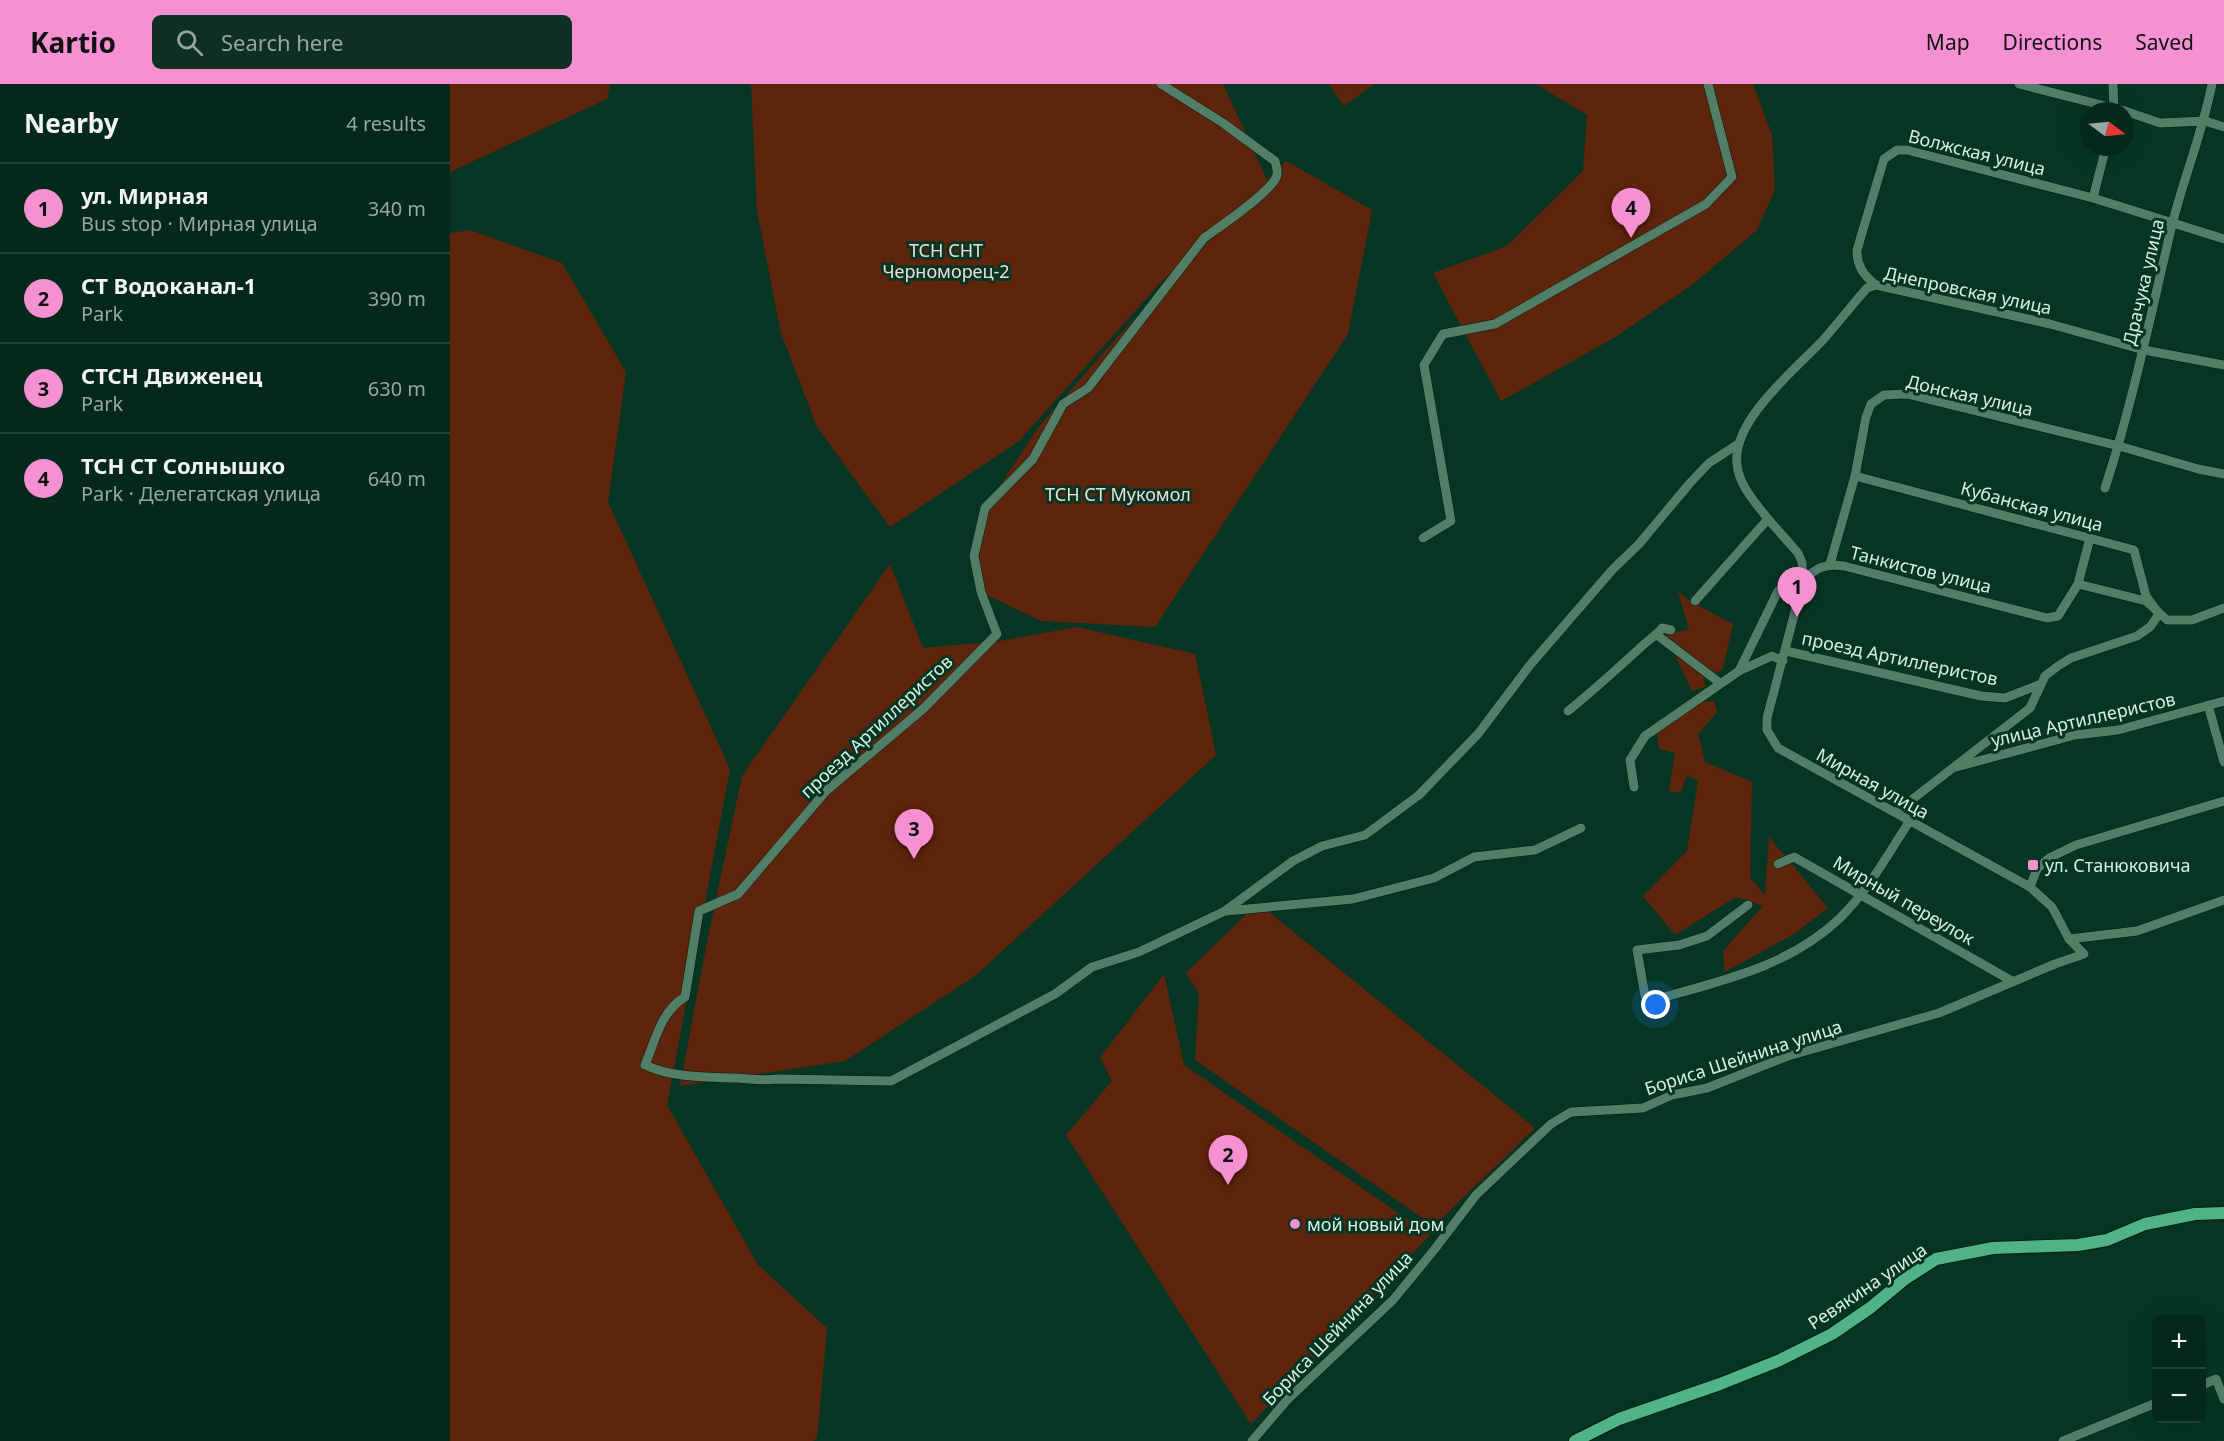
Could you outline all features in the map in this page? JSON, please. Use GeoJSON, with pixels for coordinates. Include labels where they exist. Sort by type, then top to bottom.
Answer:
{"type":"FeatureCollection","features":[{"type":"Feature","properties":{"kind":"main road","name":"Ревякина улица"},"geometry":{"type":"LineString","coordinates":[[1575,1441],[1619,1419],[1720,1384],[1780,1360],[1832,1334],[1870,1308],[1905,1279],[1936,1259],[1993,1248],[2078,1245],[2108,1240],[2145,1224],[2195,1214],[2224,1213]]}},
{"type":"Feature","properties":{"kind":"street","name":"проезд Артиллеристов"},"geometry":{"type":"LineString","coordinates":[[1161,84],[1223,123],[1275,161],[1277,174],[1272,184],[1230,220],[1204,238],[1088,388],[1063,404],[1033,459],[985,508],[974,556],[981,592],[997,634],[923,709],[826,792],[738,894],[699,912],[685,997],[674,1003],[665,1013],[645,1065],[654,1070],[703,1077],[761,1081],[778,1079],[891,1081],[1055,993],[1092,967],[1139,952],[1224,911],[1293,861],[1322,846],[1365,835],[1419,795],[1478,734],[1530,665]]}},
{"type":"Feature","properties":{"kind":"street"},"geometry":{"type":"LineString","coordinates":[[1423,538],[1451,521],[1424,365],[1443,334],[1495,324],[1706,204],[1732,177],[1708,84]]}},
{"type":"Feature","properties":{"kind":"street"},"geometry":{"type":"LineString","coordinates":[[2019,84],[2087,102]]}},
{"type":"Feature","properties":{"kind":"street"},"geometry":{"type":"LineString","coordinates":[[2113,84],[2114,102]]}},
{"type":"Feature","properties":{"kind":"street","name":"Драчука улица"},"geometry":{"type":"LineString","coordinates":[[2105,488],[2144,350],[2173,223],[2205,121],[2212,84]]}},
{"type":"Feature","properties":{"kind":"street"},"geometry":{"type":"LineString","coordinates":[[2134,114],[2160,123],[2205,121],[2224,127]]}},
{"type":"Feature","properties":{"kind":"street","name":"Волжская улица"},"geometry":{"type":"LineString","coordinates":[[1875,285],[1857,263],[1857,250],[1884,159],[1897,150],[1907,150],[2093,198],[2224,239]]}},
{"type":"Feature","properties":{"kind":"street"},"geometry":{"type":"LineString","coordinates":[[2093,198],[2104,156]]}},
{"type":"Feature","properties":{"kind":"street","name":"Днепровская улица"},"geometry":{"type":"LineString","coordinates":[[1530,665],[1613,569],[1639,544],[1690,483],[1709,463],[1738,444],[1752,418],[1771,395],[1867,288],[1875,285],[2050,324],[2144,350],[2224,365]]}},
{"type":"Feature","properties":{"kind":"street","name":"Донская улица"},"geometry":{"type":"LineString","coordinates":[[1830,564],[1855,476],[1866,417],[1871,404],[1884,395],[1907,394],[2224,474]]}},
{"type":"Feature","properties":{"kind":"street"},"geometry":{"type":"LineString","coordinates":[[1738,444],[1737,464],[1741,484],[1798,553],[1802,562],[1803,581]]}},
{"type":"Feature","properties":{"kind":"street","name":"Кубанская улица"},"geometry":{"type":"LineString","coordinates":[[1855,476],[2134,550],[2146,596],[2159,614]]}},
{"type":"Feature","properties":{"kind":"street"},"geometry":{"type":"LineString","coordinates":[[1695,601],[1768,519]]}},
{"type":"Feature","properties":{"kind":"street"},"geometry":{"type":"LineString","coordinates":[[2090,538],[2078,584],[2146,601],[2167,620],[2192,620],[2224,608]]}},
{"type":"Feature","properties":{"kind":"street","name":"Танкистов улица"},"geometry":{"type":"LineString","coordinates":[[1738,671],[1778,591],[1803,581],[1815,568],[1830,564],[2047,618],[2058,616],[2078,584]]}},
{"type":"Feature","properties":{"kind":"street","name":"Мирная улица"},"geometry":{"type":"LineString","coordinates":[[1803,581],[1767,718],[1767,730],[1778,748],[2030,887],[2052,907],[2069,939],[2084,954]]}},
{"type":"Feature","properties":{"kind":"street"},"geometry":{"type":"LineString","coordinates":[[1896,812],[2030,708],[2045,676],[2064,662],[2137,636],[2150,627],[2159,614]]}},
{"type":"Feature","properties":{"kind":"street"},"geometry":{"type":"LineString","coordinates":[[1569,711],[1611,676],[1644,644],[1657,636],[1662,628],[1671,630]]}},
{"type":"Feature","properties":{"kind":"street"},"geometry":{"type":"LineString","coordinates":[[1657,636],[1720,683]]}},
{"type":"Feature","properties":{"kind":"street","name":"проезд Артиллеристов"},"geometry":{"type":"LineString","coordinates":[[1786,651],[1981,696],[2005,698],[2041,684]]}},
{"type":"Feature","properties":{"kind":"street"},"geometry":{"type":"LineString","coordinates":[[1634,787],[1630,760],[1645,736],[1738,671],[1772,656],[1783,661]]}},
{"type":"Feature","properties":{"kind":"street","name":"улица Артиллеристов"},"geometry":{"type":"LineString","coordinates":[[1950,769],[2075,735],[2118,730],[2224,701]]}},
{"type":"Feature","properties":{"kind":"street"},"geometry":{"type":"LineString","coordinates":[[2208,705],[2224,762]]}},
{"type":"Feature","properties":{"kind":"street"},"geometry":{"type":"LineString","coordinates":[[2030,887],[2037,869],[2049,858],[2076,845],[2224,801]]}},
{"type":"Feature","properties":{"kind":"street"},"geometry":{"type":"LineString","coordinates":[[1748,905],[1707,936],[1679,945],[1637,950],[1646,996],[1654,1000],[1774,963],[1800,949],[1840,919],[1861,895],[1909,822]]}},
{"type":"Feature","properties":{"kind":"street"},"geometry":{"type":"LineString","coordinates":[[1224,911],[1353,899],[1434,878],[1474,857],[1535,850],[1581,828]]}},
{"type":"Feature","properties":{"kind":"street","name":"Мирный переулок"},"geometry":{"type":"LineString","coordinates":[[1778,864],[1794,857],[2012,981]]}},
{"type":"Feature","properties":{"kind":"street"},"geometry":{"type":"LineString","coordinates":[[2069,939],[2137,931],[2224,900]]}},
{"type":"Feature","properties":{"kind":"street","name":"Бориса Шейнина улица"},"geometry":{"type":"LineString","coordinates":[[1252,1441],[1287,1400],[1393,1300],[1476,1195],[1516,1154],[1551,1124],[1571,1112],[1643,1108],[1672,1095],[1707,1088],[1788,1056],[1939,1013],[2012,981],[2084,954]]}},
{"type":"Feature","properties":{"kind":"street"},"geometry":{"type":"LineString","coordinates":[[2206,1383],[2216,1379],[2224,1399]]}},
{"type":"Feature","properties":{"kind":"street"},"geometry":{"type":"LineString","coordinates":[[2063,1441],[2152,1405]]}},
{"type":"Feature","properties":{"kind":"green space"},"geometry":{"type":"Polygon","coordinates":[[[450,84],[610,84],[607,99],[450,172],[450,84]]]}},
{"type":"Feature","properties":{"kind":"green space","name":"ТСН СНТ Черноморец-2"},"geometry":{"type":"Polygon","coordinates":[[[751,84],[1223,84],[1267,180],[1286,161],[1372,210],[1348,334],[1155,627],[1041,621],[981,592],[977,520],[1040,425],[1120,334],[1256,192],[1161,282],[1019,441],[890,527],[817,427],[781,333],[757,211],[751,84]]]}},
{"type":"Feature","properties":{"kind":"green space"},"geometry":{"type":"Polygon","coordinates":[[[1329,84],[1374,84],[1344,106],[1329,84]]]}},
{"type":"Feature","properties":{"kind":"green space"},"geometry":{"type":"Polygon","coordinates":[[[1536,84],[1753,84],[1772,135],[1775,189],[1757,230],[1692,285],[1612,339],[1501,401],[1433,273],[1507,246],[1583,171],[1587,115],[1536,84]]]}},
{"type":"Feature","properties":{"kind":"green space"},"geometry":{"type":"Polygon","coordinates":[[[470,230],[562,263],[626,372],[608,502],[730,769],[667,1105],[758,1265],[827,1328],[817,1438],[813,1441],[450,1441],[450,233],[470,230]]]}},
{"type":"Feature","properties":{"kind":"green space"},"geometry":{"type":"Polygon","coordinates":[[[890,564],[923,648],[1000,641],[1077,627],[1195,654],[1216,755],[975,976],[845,1061],[680,1086],[742,776],[890,564]]]}},
{"type":"Feature","properties":{"kind":"green space"},"geometry":{"type":"Polygon","coordinates":[[[1678,591],[1690,601],[1733,624],[1723,669],[1703,679],[1706,687],[1692,691],[1665,634],[1689,630],[1678,591]]]}},
{"type":"Feature","properties":{"kind":"green space"},"geometry":{"type":"Polygon","coordinates":[[[1714,701],[1717,712],[1698,734],[1705,762],[1752,782],[1750,878],[1765,895],[1769,837],[1828,908],[1794,934],[1725,972],[1723,951],[1763,906],[1736,897],[1675,935],[1643,896],[1687,851],[1698,781],[1687,775],[1681,792],[1669,792],[1675,753],[1659,749],[1657,731],[1703,702],[1714,701]]]}},
{"type":"Feature","properties":{"kind":"green space"},"geometry":{"type":"Polygon","coordinates":[[[1258,903],[1535,1128],[1434,1226],[1195,1060],[1199,994],[1186,973],[1258,903]]]}},
{"type":"Feature","properties":{"kind":"green space"},"geometry":{"type":"Polygon","coordinates":[[[1164,974],[1184,1065],[1430,1235],[1251,1424],[1066,1135],[1112,1081],[1100,1058],[1164,974]]]}},
{"type":"Feature","properties":{"kind":"place","name":"ТСН СТ Солнышко"},"geometry":{"type":"Point","coordinates":[1631,238]}},
{"type":"Feature","properties":{"kind":"place","name":"ул. Мирная"},"geometry":{"type":"Point","coordinates":[1797,617]}},
{"type":"Feature","properties":{"kind":"place","name":"СТСН Движенец"},"geometry":{"type":"Point","coordinates":[914,859]}},
{"type":"Feature","properties":{"kind":"place","name":"ул. Станюковича"},"geometry":{"type":"Point","coordinates":[2033,865]}},
{"type":"Feature","properties":{"kind":"place","name":"СТ Водоканал-1"},"geometry":{"type":"Point","coordinates":[1228,1185]}},
{"type":"Feature","properties":{"kind":"place","name":"мой новый дом"},"geometry":{"type":"Point","coordinates":[1295,1224]}},
{"type":"Feature","properties":{"kind":"park label","name":"ТСН СТ Мукомол"},"geometry":{"type":"Point","coordinates":[1118,494]}}]}
